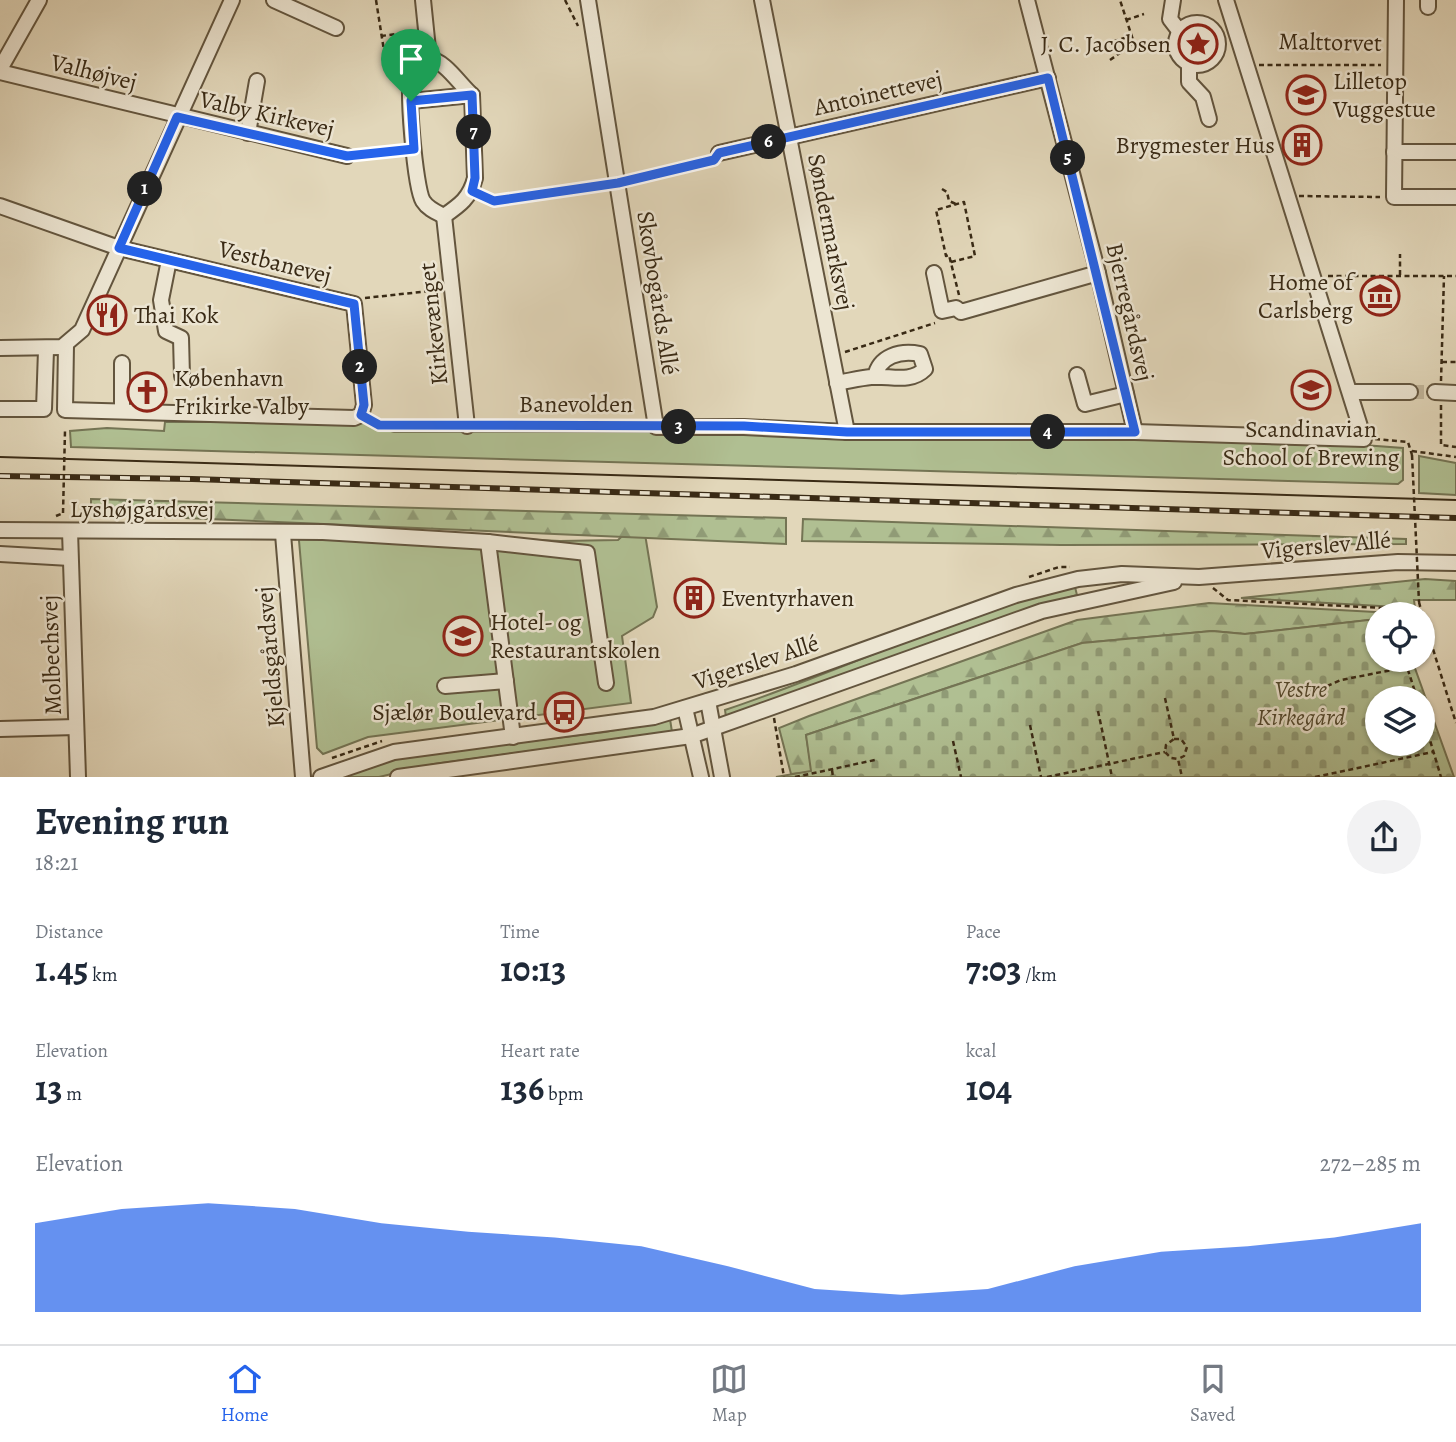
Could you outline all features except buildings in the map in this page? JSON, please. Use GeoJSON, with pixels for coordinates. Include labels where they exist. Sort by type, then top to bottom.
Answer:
{"type":"FeatureCollection","features":[{"type":"Feature","properties":{"kind":"street","name":"Valhøjvej"},"geometry":{"type":"LineString","coordinates":[[39,0],[0,70],[177,117]]}},
{"type":"Feature","properties":{"kind":"street"},"geometry":{"type":"LineString","coordinates":[[0,348],[46,350],[66,345],[82,330],[232,0]]}},
{"type":"Feature","properties":{"kind":"street"},"geometry":{"type":"LineString","coordinates":[[274,0],[336,28]]}},
{"type":"Feature","properties":{"kind":"street"},"geometry":{"type":"LineString","coordinates":[[423,0],[429,59]]}},
{"type":"Feature","properties":{"kind":"street","name":"Skovbogårds Allé"},"geometry":{"type":"LineString","coordinates":[[588,0],[656,427]]}},
{"type":"Feature","properties":{"kind":"street","name":"Søndermarksvej"},"geometry":{"type":"LineString","coordinates":[[762,0],[847,432]]}},
{"type":"Feature","properties":{"kind":"street","name":"Bjerregårdsvej"},"geometry":{"type":"LineString","coordinates":[[1027,0],[1098,273],[1135,432]]}},
{"type":"Feature","properties":{"kind":"street"},"geometry":{"type":"LineString","coordinates":[[1173,0],[1170,19],[1180,32]]}},
{"type":"Feature","properties":{"kind":"street"},"geometry":{"type":"LineString","coordinates":[[1226,0],[1364,439]]}},
{"type":"Feature","properties":{"kind":"street","name":"Malttorvet"},"geometry":{"type":"LineString","coordinates":[[1394,197],[1396,0]]}},
{"type":"Feature","properties":{"kind":"street"},"geometry":{"type":"LineString","coordinates":[[1200,22],[1212,27],[1218,38],[1218,50],[1212,60],[1200,65],[1189,63],[1177,50],[1180,32],[1189,24],[1200,22]]}},
{"type":"Feature","properties":{"kind":"street"},"geometry":{"type":"LineString","coordinates":[[1218,38],[1235,32]]}},
{"type":"Feature","properties":{"kind":"street"},"geometry":{"type":"LineString","coordinates":[[429,59],[443,64],[472,95],[475,178],[472,191],[464,202],[444,216],[430,209],[422,199],[414,149],[412,71],[429,59]]}},
{"type":"Feature","properties":{"kind":"street"},"geometry":{"type":"LineString","coordinates":[[1189,63],[1189,82],[1202,97],[1209,119]]}},
{"type":"Feature","properties":{"kind":"street","name":"Antoinettevej"},"geometry":{"type":"LineString","coordinates":[[719,153],[1048,78]]}},
{"type":"Feature","properties":{"kind":"street"},"geometry":{"type":"LineString","coordinates":[[248,133],[257,81]]}},
{"type":"Feature","properties":{"kind":"street"},"geometry":{"type":"LineString","coordinates":[[411,101],[472,95]]}},
{"type":"Feature","properties":{"kind":"street","name":"Valby Kirkevej"},"geometry":{"type":"LineString","coordinates":[[177,117],[347,156]]}},
{"type":"Feature","properties":{"kind":"street"},"geometry":{"type":"LineString","coordinates":[[1394,152],[1456,152]]}},
{"type":"Feature","properties":{"kind":"street"},"geometry":{"type":"LineString","coordinates":[[1394,197],[1456,197]]}},
{"type":"Feature","properties":{"kind":"street","name":"Vestbanevej"},"geometry":{"type":"LineString","coordinates":[[0,205],[119,248],[354,304],[364,405],[361,415]]}},
{"type":"Feature","properties":{"kind":"street","name":"Kirkevænget"},"geometry":{"type":"LineString","coordinates":[[444,216],[467,426]]}},
{"type":"Feature","properties":{"kind":"street"},"geometry":{"type":"LineString","coordinates":[[169,260],[161,300],[166,331],[181,338],[182,376]]}},
{"type":"Feature","properties":{"kind":"street"},"geometry":{"type":"LineString","coordinates":[[934,274],[942,311],[956,308],[962,312],[1098,273]]}},
{"type":"Feature","properties":{"kind":"street"},"geometry":{"type":"LineString","coordinates":[[66,345],[65,410],[310,418],[354,418],[361,415]]}},
{"type":"Feature","properties":{"kind":"street"},"geometry":{"type":"LineString","coordinates":[[0,409],[44,409],[46,350]]}},
{"type":"Feature","properties":{"kind":"street"},"geometry":{"type":"LineString","coordinates":[[122,363],[122,411]]}},
{"type":"Feature","properties":{"kind":"street"},"geometry":{"type":"LineString","coordinates":[[1077,375],[1085,404],[1126,394]]}},
{"type":"Feature","properties":{"kind":"street"},"geometry":{"type":"LineString","coordinates":[[837,383],[875,377]]}},
{"type":"Feature","properties":{"kind":"street"},"geometry":{"type":"LineString","coordinates":[[1350,392],[1410,392]]}},
{"type":"Feature","properties":{"kind":"street","name":"Banevolden"},"geometry":{"type":"LineString","coordinates":[[656,427],[744,426],[847,432],[1135,432],[1364,439]]}},
{"type":"Feature","properties":{"kind":"street","name":"Lyshøjgårdsvej"},"geometry":{"type":"LineString","coordinates":[[0,530],[283,534],[323,532],[488,542],[587,553],[606,683]]}},
{"type":"Feature","properties":{"kind":"street","name":"Molbechsvej"},"geometry":{"type":"LineString","coordinates":[[70,531],[78,777]]}},
{"type":"Feature","properties":{"kind":"street","name":"Kjeldsgårdsvej"},"geometry":{"type":"LineString","coordinates":[[283,534],[303,777]]}},
{"type":"Feature","properties":{"kind":"street"},"geometry":{"type":"LineString","coordinates":[[488,542],[513,737]]}},
{"type":"Feature","properties":{"kind":"street"},"geometry":{"type":"LineString","coordinates":[[0,554],[70,558]]}},
{"type":"Feature","properties":{"kind":"street","name":"Vigerslev Allé"},"geometry":{"type":"LineString","coordinates":[[321,770],[394,752],[619,724],[685,708],[821,666],[1045,586],[1122,574],[1199,577],[1398,562],[1456,563]]}},
{"type":"Feature","properties":{"kind":"street","name":"Vigerslev Allé"},"geometry":{"type":"LineString","coordinates":[[398,777],[691,736],[1042,611],[1199,577]]}},
{"type":"Feature","properties":{"kind":"street"},"geometry":{"type":"LineString","coordinates":[[444,686],[506,681]]}},
{"type":"Feature","properties":{"kind":"street"},"geometry":{"type":"LineString","coordinates":[[708,701],[722,777]]}},
{"type":"Feature","properties":{"kind":"street"},"geometry":{"type":"LineString","coordinates":[[685,708],[701,777]]}},
{"type":"Feature","properties":{"kind":"street"},"geometry":{"type":"LineString","coordinates":[[0,729],[76,727]]}},
{"type":"Feature","properties":{"kind":"street"},"geometry":{"type":"LineString","coordinates":[[512,761],[514,777]]}},
{"type":"Feature","properties":{"kind":"path"},"geometry":{"type":"LineString","coordinates":[[376,0],[384,57],[412,71]]}},
{"type":"Feature","properties":{"kind":"path"},"geometry":{"type":"LineString","coordinates":[[1110,60],[1134,43],[1120,0]]}},
{"type":"Feature","properties":{"kind":"path"},"geometry":{"type":"LineString","coordinates":[[1126,20],[1144,15]]}},
{"type":"Feature","properties":{"kind":"path"},"geometry":{"type":"LineString","coordinates":[[381,36],[426,31]]}},
{"type":"Feature","properties":{"kind":"path"},"geometry":{"type":"LineString","coordinates":[[1105,44],[1131,36]]}},
{"type":"Feature","properties":{"kind":"path","name":"Malttorvet"},"geometry":{"type":"LineString","coordinates":[[1265,64],[1395,65]]}},
{"type":"Feature","properties":{"kind":"path"},"geometry":{"type":"LineString","coordinates":[[347,156],[414,149]]}},
{"type":"Feature","properties":{"kind":"path"},"geometry":{"type":"LineString","coordinates":[[472,191],[494,201],[618,183],[714,160],[719,153]]}},
{"type":"Feature","properties":{"kind":"path"},"geometry":{"type":"LineString","coordinates":[[942,190],[947,192],[949,201],[946,207]]}},
{"type":"Feature","properties":{"kind":"path"},"geometry":{"type":"LineString","coordinates":[[1303,196],[1394,197]]}},
{"type":"Feature","properties":{"kind":"path"},"geometry":{"type":"LineString","coordinates":[[949,201],[956,204]]}},
{"type":"Feature","properties":{"kind":"path"},"geometry":{"type":"LineString","coordinates":[[832,356],[962,312],[936,210],[964,202],[975,256],[951,262]]}},
{"type":"Feature","properties":{"kind":"path"},"geometry":{"type":"LineString","coordinates":[[1400,276],[1401,254]]}},
{"type":"Feature","properties":{"kind":"path"},"geometry":{"type":"LineString","coordinates":[[1314,276],[1456,276]]}},
{"type":"Feature","properties":{"kind":"path"},"geometry":{"type":"LineString","coordinates":[[1444,276],[1441,445],[1456,447]]}},
{"type":"Feature","properties":{"kind":"path"},"geometry":{"type":"LineString","coordinates":[[364,298],[452,289]]}},
{"type":"Feature","properties":{"kind":"path"},"geometry":{"type":"LineString","coordinates":[[1442,362],[1456,362]]}},
{"type":"Feature","properties":{"kind":"path","name":"Banevolden"},"geometry":{"type":"LineString","coordinates":[[361,415],[379,425],[656,427]]}},
{"type":"Feature","properties":{"kind":"path"},"geometry":{"type":"LineString","coordinates":[[63,513],[65,431]]}},
{"type":"Feature","properties":{"kind":"path"},"geometry":{"type":"LineString","coordinates":[[1364,439],[1408,442],[1412,453],[1419,602]]}},
{"type":"Feature","properties":{"kind":"path"},"geometry":{"type":"LineString","coordinates":[[1412,453],[1456,457]]}},
{"type":"Feature","properties":{"kind":"path"},"geometry":{"type":"LineString","coordinates":[[1027,578],[1059,567],[1073,568]]}},
{"type":"Feature","properties":{"kind":"path"},"geometry":{"type":"LineString","coordinates":[[1199,577],[1228,600],[1365,610]]}},
{"type":"Feature","properties":{"kind":"path"},"geometry":{"type":"LineString","coordinates":[[1435,656],[1456,723]]}},
{"type":"Feature","properties":{"kind":"path"},"geometry":{"type":"LineString","coordinates":[[1327,686],[1341,680],[1407,667],[1413,686]]}},
{"type":"Feature","properties":{"kind":"path"},"geometry":{"type":"LineString","coordinates":[[1165,698],[1174,739]]}},
{"type":"Feature","properties":{"kind":"path"},"geometry":{"type":"LineString","coordinates":[[772,708],[784,777]]}},
{"type":"Feature","properties":{"kind":"path"},"geometry":{"type":"LineString","coordinates":[[1098,711],[1112,777]]}},
{"type":"Feature","properties":{"kind":"path"},"geometry":{"type":"LineString","coordinates":[[1030,725],[1041,777]]}},
{"type":"Feature","properties":{"kind":"path"},"geometry":{"type":"LineString","coordinates":[[1174,739],[1181,739],[1187,747],[1184,756],[1178,759],[1171,758],[1166,752],[1166,745],[1174,739]]}},
{"type":"Feature","properties":{"kind":"path"},"geometry":{"type":"LineString","coordinates":[[321,770],[388,740]]}},
{"type":"Feature","properties":{"kind":"path"},"geometry":{"type":"LineString","coordinates":[[953,741],[961,777]]}},
{"type":"Feature","properties":{"kind":"path"},"geometry":{"type":"LineString","coordinates":[[1047,777],[1166,752]]}},
{"type":"Feature","properties":{"kind":"path"},"geometry":{"type":"LineString","coordinates":[[1315,777],[1414,756]]}},
{"type":"Feature","properties":{"kind":"path"},"geometry":{"type":"LineString","coordinates":[[1434,756],[1441,777]]}},
{"type":"Feature","properties":{"kind":"path"},"geometry":{"type":"LineString","coordinates":[[1178,759],[1182,777]]}},
{"type":"Feature","properties":{"kind":"path"},"geometry":{"type":"LineString","coordinates":[[795,777],[875,760]]}},
{"type":"Feature","properties":{"kind":"path"},"geometry":{"type":"LineString","coordinates":[[832,770],[833,777]]}},
{"type":"Feature","properties":{"kind":"green space"},"geometry":{"type":"Polygon","coordinates":[[[165,422],[362,422],[394,432],[689,432],[1322,442],[1403,448],[1403,480],[1398,484],[71,447],[70,431],[107,428],[164,431],[165,422]]]}},
{"type":"Feature","properties":{"kind":"green space"},"geometry":{"type":"Polygon","coordinates":[[[1419,456],[1456,463],[1456,495],[1419,493],[1419,456]]]}},
{"type":"Feature","properties":{"kind":"green space"},"geometry":{"type":"Polygon","coordinates":[[[91,499],[786,518],[786,544],[91,514],[91,499]]]}},
{"type":"Feature","properties":{"kind":"green space"},"geometry":{"type":"Polygon","coordinates":[[[803,519],[1406,539],[1406,544],[1061,545],[802,541],[803,519]]]}},
{"type":"Feature","properties":{"kind":"green space","name":"Hotel- og Restaurantskolen"},"geometry":{"type":"Polygon","coordinates":[[[632,527],[644,528],[657,607],[653,617],[622,636],[631,703],[368,737],[323,754],[317,748],[298,529],[560,541],[618,540],[632,527]]]}},
{"type":"Feature","properties":{"kind":"green space"},"geometry":{"type":"Polygon","coordinates":[[[1425,579],[1456,581],[1456,600],[1365,602],[1365,605],[1241,598],[1425,579]]]}},
{"type":"Feature","properties":{"kind":"green space"},"geometry":{"type":"Polygon","coordinates":[[[1075,587],[1077,595],[1030,609],[726,717],[725,710],[942,628],[1075,587]]]}},
{"type":"Feature","properties":{"kind":"green space"},"geometry":{"type":"Polygon","coordinates":[[[1209,603],[1365,611],[1365,620],[1245,634],[1212,631],[1082,643],[806,735],[812,772],[791,774],[779,728],[1077,620],[1209,603]]]}},
{"type":"Feature","properties":{"kind":"green space","name":"Vestre Kirkegård"},"geometry":{"type":"Polygon","coordinates":[[[1365,620],[1365,672],[1416,672],[1421,686],[1365,686],[1365,756],[1435,756],[1435,724],[1454,777],[776,777],[811,771],[806,735],[1082,643],[1212,631],[1245,634],[1365,620]]]}},
{"type":"Feature","properties":{"kind":"green space"},"geometry":{"type":"Polygon","coordinates":[[[670,719],[672,732],[434,764],[379,777],[346,777],[355,770],[389,758],[605,732],[670,719]]]}},
{"type":"Feature","properties":{"kind":"tunnel"},"geometry":{"type":"LineString","coordinates":[[1410,392],[1435,392]]}},
{"type":"Feature","properties":{"kind":"tram line"},"geometry":{"type":"LineString","coordinates":[[0,457],[1456,500]]}},
{"type":"Feature","properties":{"kind":"railway"},"geometry":{"type":"LineString","coordinates":[[0,476],[192,479],[1456,518]]}},
{"type":"Feature","properties":{"kind":"place","name":"J. C. Jacobsen"},"geometry":{"type":"Point","coordinates":[1198,44]}},
{"type":"Feature","properties":{"kind":"place","name":"Lilletop Vuggestue"},"geometry":{"type":"Point","coordinates":[1306,95]}},
{"type":"Feature","properties":{"kind":"place","name":"Brygmester Hus"},"geometry":{"type":"Point","coordinates":[1302,145]}},
{"type":"Feature","properties":{"kind":"place","name":"Home of Carlsberg"},"geometry":{"type":"Point","coordinates":[1380,296]}},
{"type":"Feature","properties":{"kind":"place","name":"Thai Kok"},"geometry":{"type":"Point","coordinates":[107,315]}},
{"type":"Feature","properties":{"kind":"place","name":"Scandinavian School of Brewing"},"geometry":{"type":"Point","coordinates":[1311,390]}},
{"type":"Feature","properties":{"kind":"place","name":"København Frikirke Valby"},"geometry":{"type":"Point","coordinates":[147,392]}},
{"type":"Feature","properties":{"kind":"place","name":"Eventyrhaven"},"geometry":{"type":"Point","coordinates":[694,598]}},
{"type":"Feature","properties":{"kind":"place","name":"Hotel- og Restaurantskolen"},"geometry":{"type":"Point","coordinates":[463,636]}},
{"type":"Feature","properties":{"kind":"place","name":"Sjælør Boulevard"},"geometry":{"type":"Point","coordinates":[564,712]}},
{"type":"Feature","properties":{"kind":"route"},"geometry":{"type":"LineString","coordinates":[[1048,78],[1135,432],[847,432],[744,426],[379,425],[361,415],[364,405],[354,304],[119,248],[177,117],[347,156],[414,149],[411,101],[472,95],[475,178],[472,191],[494,201],[618,183],[714,160],[719,153],[1048,78]]}}]}
